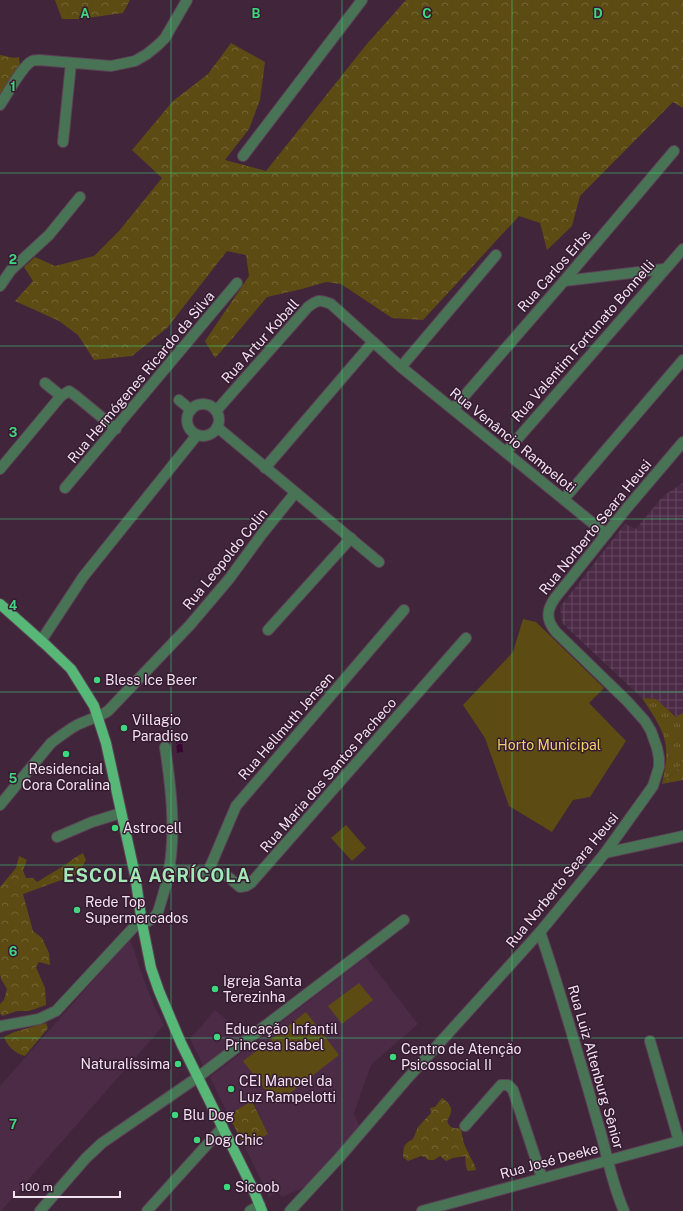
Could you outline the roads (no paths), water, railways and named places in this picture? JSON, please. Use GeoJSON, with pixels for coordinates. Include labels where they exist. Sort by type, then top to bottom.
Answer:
{"type":"FeatureCollection","features":[{"type":"Feature","properties":{"kind":"main road"},"geometry":{"type":"LineString","coordinates":[[0,604],[71,669],[89,697],[98,716],[106,743],[135,875],[142,923],[151,968],[181,1043],[261,1208]]}},
{"type":"Feature","properties":{"kind":"street"},"geometry":{"type":"LineString","coordinates":[[0,105],[23,70],[32,61],[39,60],[111,66],[136,61],[147,54],[165,38],[187,0]]}},
{"type":"Feature","properties":{"kind":"street"},"geometry":{"type":"LineString","coordinates":[[243,156],[362,0]]}},
{"type":"Feature","properties":{"kind":"street"},"geometry":{"type":"LineString","coordinates":[[63,142],[71,63]]}},
{"type":"Feature","properties":{"kind":"street","name":"Rua Carlos Erbs"},"geometry":{"type":"LineString","coordinates":[[453,409],[674,151]]}},
{"type":"Feature","properties":{"kind":"street"},"geometry":{"type":"LineString","coordinates":[[0,286],[11,270],[49,235],[80,197]]}},
{"type":"Feature","properties":{"kind":"street","name":"Rua Valentim Fortunato Bonnelli"},"geometry":{"type":"LineString","coordinates":[[506,452],[683,249]]}},
{"type":"Feature","properties":{"kind":"street"},"geometry":{"type":"LineString","coordinates":[[401,367],[496,255]]}},
{"type":"Feature","properties":{"kind":"street"},"geometry":{"type":"LineString","coordinates":[[564,281],[664,269]]}},
{"type":"Feature","properties":{"kind":"street","name":"Rua Hermógenes Ricardo da Silva"},"geometry":{"type":"LineString","coordinates":[[65,488],[237,283]]}},
{"type":"Feature","properties":{"kind":"street","name":"Rua Artur Koball"},"geometry":{"type":"LineString","coordinates":[[216,411],[303,313],[316,301],[323,301],[331,304],[401,367]]}},
{"type":"Feature","properties":{"kind":"street"},"geometry":{"type":"LineString","coordinates":[[265,468],[373,342]]}},
{"type":"Feature","properties":{"kind":"street"},"geometry":{"type":"LineString","coordinates":[[564,499],[683,360]]}},
{"type":"Feature","properties":{"kind":"street","name":"Rua Venâncio Rampeloti"},"geometry":{"type":"LineString","coordinates":[[401,367],[606,534]]}},
{"type":"Feature","properties":{"kind":"street"},"geometry":{"type":"LineString","coordinates":[[45,383],[61,396]]}},
{"type":"Feature","properties":{"kind":"street"},"geometry":{"type":"LineString","coordinates":[[0,469],[61,396],[69,391],[116,429]]}},
{"type":"Feature","properties":{"kind":"street"},"geometry":{"type":"LineString","coordinates":[[179,400],[191,410]]}},
{"type":"Feature","properties":{"kind":"street"},"geometry":{"type":"LineString","coordinates":[[206,405],[212,407],[216,411],[218,416],[217,427],[208,435],[196,435],[188,427],[188,415],[195,406],[206,405]]}},
{"type":"Feature","properties":{"kind":"street"},"geometry":{"type":"LineString","coordinates":[[217,427],[379,562]]}},
{"type":"Feature","properties":{"kind":"street"},"geometry":{"type":"LineString","coordinates":[[41,640],[83,577],[196,435]]}},
{"type":"Feature","properties":{"kind":"street","name":"Rua Norberto Seara Heusi"},"geometry":{"type":"LineString","coordinates":[[290,1209],[339,1158],[406,1080],[540,932],[605,853],[653,786],[659,767],[657,748],[651,731],[645,721],[622,696],[550,626],[548,613],[549,606],[555,598],[683,442]]}},
{"type":"Feature","properties":{"kind":"street","name":"Rua Leopoldo Colin"},"geometry":{"type":"LineString","coordinates":[[0,805],[51,743],[76,725],[108,711],[190,625],[229,580],[262,534],[295,493]]}},
{"type":"Feature","properties":{"kind":"street"},"geometry":{"type":"LineString","coordinates":[[268,630],[351,538]]}},
{"type":"Feature","properties":{"kind":"street","name":"Rua Hellmuth Jensen"},"geometry":{"type":"LineString","coordinates":[[208,872],[236,806],[404,610]]}},
{"type":"Feature","properties":{"kind":"street","name":"Rua Maria dos Santos Pacheco"},"geometry":{"type":"LineString","coordinates":[[169,871],[208,872],[226,875],[240,887],[251,883],[466,638]]}},
{"type":"Feature","properties":{"kind":"street"},"geometry":{"type":"LineString","coordinates":[[0,1026],[40,1019],[56,1011],[134,927],[152,920],[158,912],[169,871],[172,842],[171,788],[165,747]]}},
{"type":"Feature","properties":{"kind":"street"},"geometry":{"type":"LineString","coordinates":[[57,837],[92,822],[121,813]]}},
{"type":"Feature","properties":{"kind":"street"},"geometry":{"type":"LineString","coordinates":[[605,853],[683,836]]}},
{"type":"Feature","properties":{"kind":"street"},"geometry":{"type":"LineString","coordinates":[[40,1211],[86,1158],[102,1144],[198,1077],[404,920]]}},
{"type":"Feature","properties":{"kind":"street","name":"Rua Luiz Altenburg Sênior"},"geometry":{"type":"LineString","coordinates":[[540,932],[609,1160],[616,1189],[624,1211]]}},
{"type":"Feature","properties":{"kind":"street"},"geometry":{"type":"LineString","coordinates":[[650,1040],[681,1140]]}},
{"type":"Feature","properties":{"kind":"street"},"geometry":{"type":"LineString","coordinates":[[465,1126],[501,1085],[508,1085],[513,1090],[542,1178]]}},
{"type":"Feature","properties":{"kind":"street"},"geometry":{"type":"LineString","coordinates":[[147,1211],[223,1127]]}},
{"type":"Feature","properties":{"kind":"street","name":"Rua José Deeke"},"geometry":{"type":"LineString","coordinates":[[422,1211],[681,1140]]}},
{"type":"Feature","properties":{"kind":"street"},"geometry":{"type":"LineString","coordinates":[[250,1211],[261,1208]]}},
{"type":"Feature","properties":{"kind":"water"},"geometry":{"type":"Polygon","coordinates":[[[182,740],[183,752],[177,753],[176,741],[182,740]]]}},
{"type":"Feature","properties":{"kind":"place","name":"Bless Ice Beer"},"geometry":{"type":"Point","coordinates":[97,680]}},
{"type":"Feature","properties":{"kind":"place","name":"Villagio Paradiso"},"geometry":{"type":"Point","coordinates":[124,728]}},
{"type":"Feature","properties":{"kind":"place","name":"Residencial Cora Coralina"},"geometry":{"type":"Point","coordinates":[66,754]}},
{"type":"Feature","properties":{"kind":"place","name":"Astrocell"},"geometry":{"type":"Point","coordinates":[115,828]}},
{"type":"Feature","properties":{"kind":"place","name":"Rede Top Supermercados"},"geometry":{"type":"Point","coordinates":[77,910]}},
{"type":"Feature","properties":{"kind":"place","name":"Igreja Santa Terezinha"},"geometry":{"type":"Point","coordinates":[215,989]}},
{"type":"Feature","properties":{"kind":"place","name":"Educação Infantil Princesa Isabel"},"geometry":{"type":"Point","coordinates":[217,1037]}},
{"type":"Feature","properties":{"kind":"place","name":"Centro de Atenção Psicossocial II"},"geometry":{"type":"Point","coordinates":[393,1057]}},
{"type":"Feature","properties":{"kind":"place","name":"Naturalíssima"},"geometry":{"type":"Point","coordinates":[178,1064]}},
{"type":"Feature","properties":{"kind":"place","name":"CEI Manoel da Luz Rampelotti"},"geometry":{"type":"Point","coordinates":[231,1089]}},
{"type":"Feature","properties":{"kind":"place","name":"Blu Dog"},"geometry":{"type":"Point","coordinates":[175,1115]}},
{"type":"Feature","properties":{"kind":"place","name":"Dog Chic"},"geometry":{"type":"Point","coordinates":[197,1140]}},
{"type":"Feature","properties":{"kind":"place","name":"Sicoob"},"geometry":{"type":"Point","coordinates":[227,1187]}},
{"type":"Feature","properties":{"kind":"district","name":"ESCOLA AGRÍCOLA"},"geometry":{"type":"Point","coordinates":[157,876]}},
{"type":"Feature","properties":{"kind":"park label","name":"Horto Municipal"},"geometry":{"type":"Point","coordinates":[549,745]}}]}
